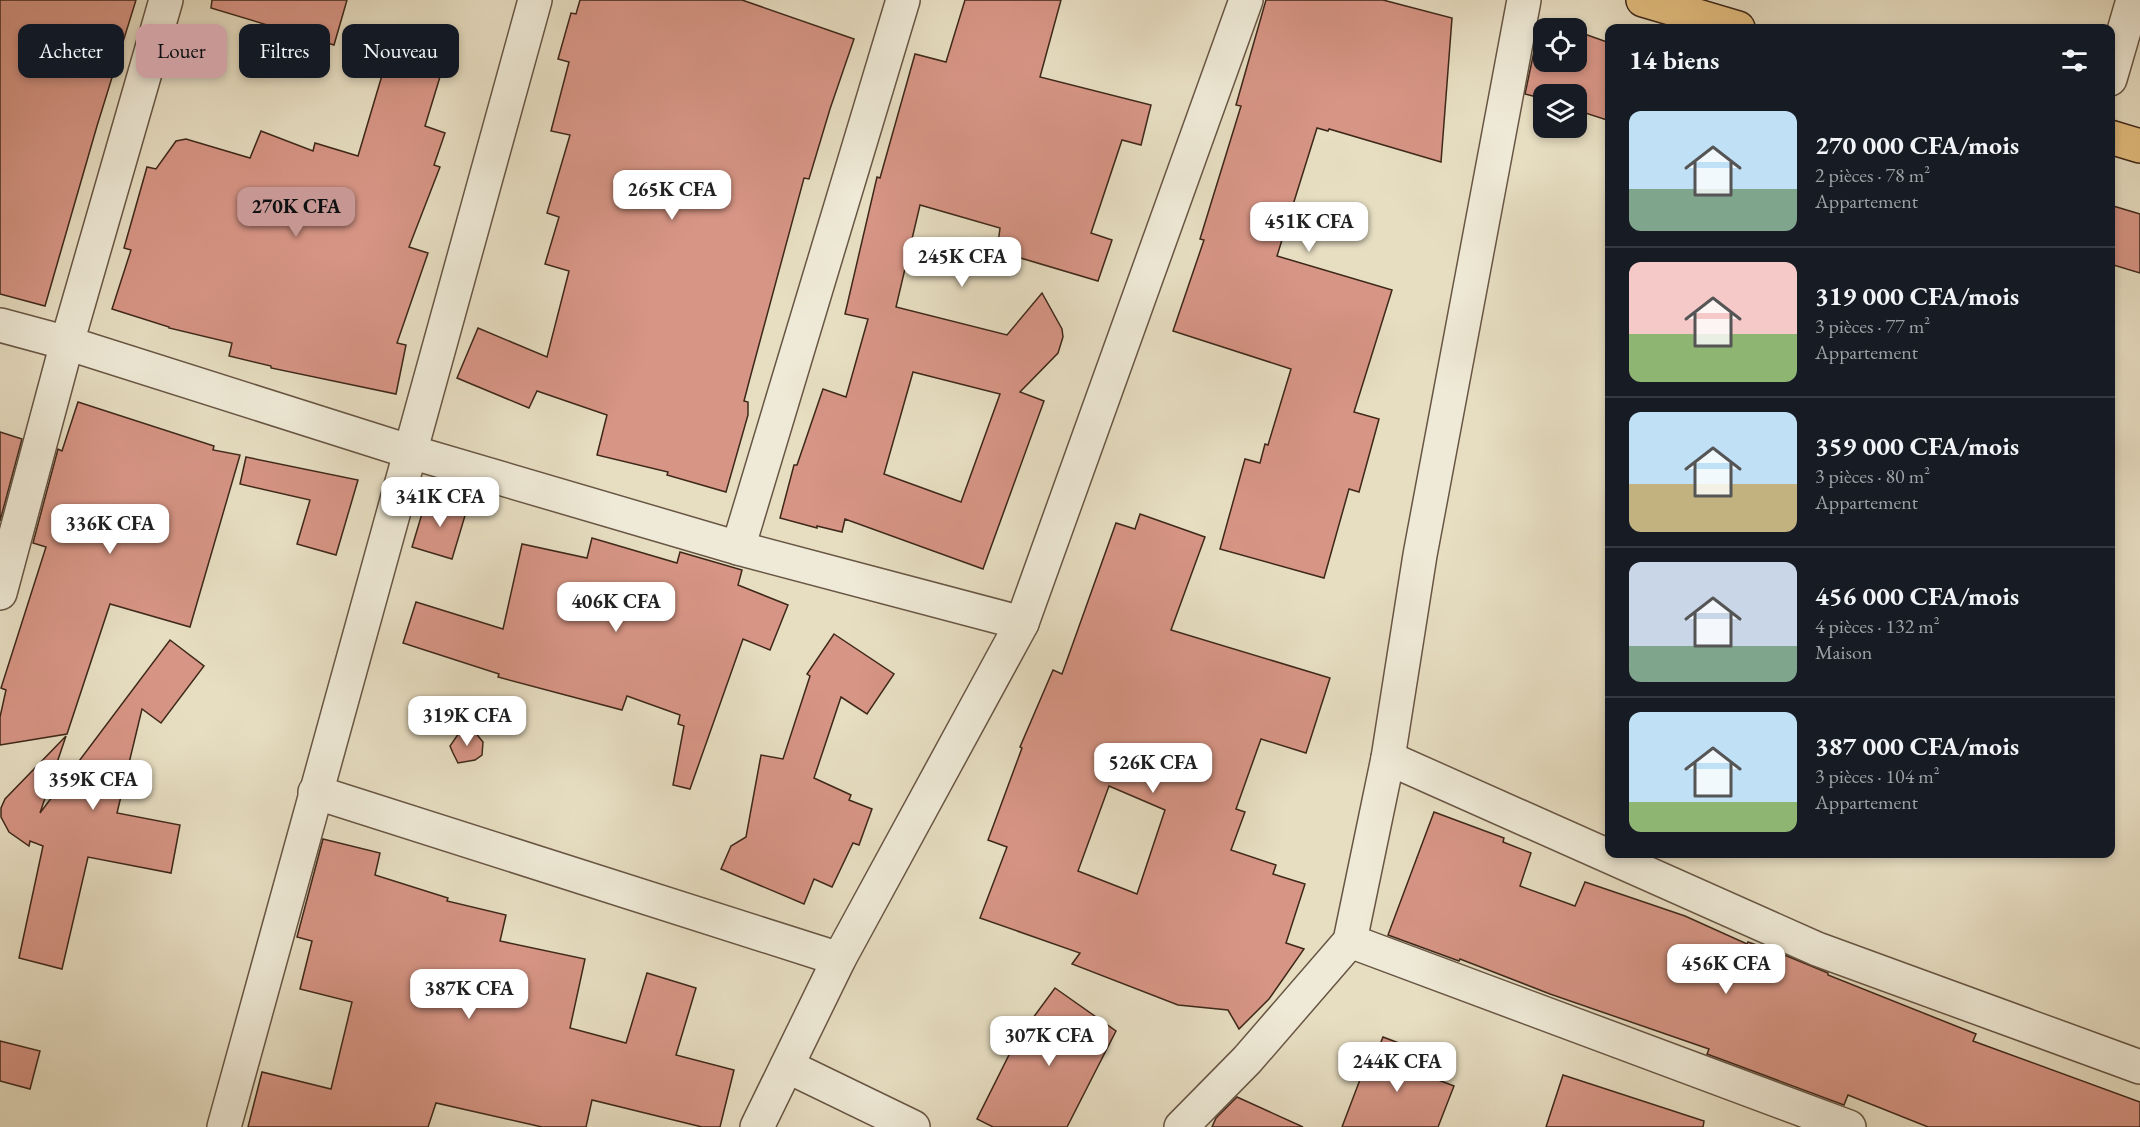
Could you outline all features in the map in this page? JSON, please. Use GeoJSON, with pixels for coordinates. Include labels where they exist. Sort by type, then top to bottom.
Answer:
{"type":"FeatureCollection","features":[{"type":"Feature","properties":{"kind":"highway"},"geometry":{"type":"LineString","coordinates":[[1643,0],[1724,24]]}},
{"type":"Feature","properties":{"kind":"highway"},"geometry":{"type":"LineString","coordinates":[[2115,138],[2140,146]]}},
{"type":"Feature","properties":{"kind":"street"},"geometry":{"type":"LineString","coordinates":[[0,593],[67,343],[166,0]]}},
{"type":"Feature","properties":{"kind":"street"},"geometry":{"type":"LineString","coordinates":[[224,1127],[535,0]]}},
{"type":"Feature","properties":{"kind":"street"},"geometry":{"type":"LineString","coordinates":[[738,549],[903,0]]}},
{"type":"Feature","properties":{"kind":"street"},"geometry":{"type":"LineString","coordinates":[[757,1127],[839,959],[1022,623],[1246,0]]}},
{"type":"Feature","properties":{"kind":"street"},"geometry":{"type":"LineString","coordinates":[[1180,1127],[1247,1060],[1350,941],[1388,758],[1420,555],[1524,0]]}},
{"type":"Feature","properties":{"kind":"street"},"geometry":{"type":"LineString","coordinates":[[2115,61],[2133,0]]}},
{"type":"Feature","properties":{"kind":"street"},"geometry":{"type":"LineString","coordinates":[[0,325],[67,343],[411,452],[738,549],[1022,623]]}},
{"type":"Feature","properties":{"kind":"street"},"geometry":{"type":"LineString","coordinates":[[1388,758],[1605,855]]}},
{"type":"Feature","properties":{"kind":"street"},"geometry":{"type":"LineString","coordinates":[[315,792],[839,959]]}},
{"type":"Feature","properties":{"kind":"street"},"geometry":{"type":"LineString","coordinates":[[1613,858],[1817,949],[2140,1067]]}},
{"type":"Feature","properties":{"kind":"street"},"geometry":{"type":"LineString","coordinates":[[1350,941],[1848,1127]]}},
{"type":"Feature","properties":{"kind":"street"},"geometry":{"type":"LineString","coordinates":[[787,1066],[913,1127]]}},
{"type":"Feature","properties":{"kind":"building"},"geometry":{"type":"Polygon","coordinates":[[[0,0],[136,0],[124,39],[124,24],[18,24],[18,78],[112,78],[45,306],[0,294],[0,0]]]}},
{"type":"Feature","properties":{"kind":"building"},"geometry":{"type":"Polygon","coordinates":[[[212,0],[347,0],[334,45],[330,44],[330,24],[264,24],[211,8],[212,0]]]}},
{"type":"Feature","properties":{"kind":"building"},"geometry":{"type":"Polygon","coordinates":[[[580,0],[742,0],[854,39],[809,179],[804,178],[744,401],[748,402],[748,415],[726,492],[667,475],[668,472],[597,455],[607,415],[537,391],[529,408],[457,378],[478,328],[547,357],[569,271],[545,264],[559,217],[547,213],[570,135],[551,131],[569,62],[558,59],[571,13],[576,14],[580,0]]]}},
{"type":"Feature","properties":{"kind":"building"},"geometry":{"type":"Polygon","coordinates":[[[965,0],[1061,0],[1040,77],[1151,105],[1141,145],[1122,140],[1091,233],[1112,240],[1098,281],[997,251],[1000,228],[920,205],[896,307],[1007,335],[1042,293],[1062,329],[1063,337],[1058,353],[1020,392],[1044,401],[983,569],[845,519],[842,532],[780,518],[794,465],[797,465],[823,389],[846,397],[868,319],[845,314],[877,177],[880,178],[915,54],[946,62],[965,0]],[[913,372],[884,474],[961,502],[1000,394],[913,372]]]}},
{"type":"Feature","properties":{"kind":"building"},"geometry":{"type":"Polygon","coordinates":[[[1266,0],[1383,0],[1452,18],[1441,162],[1329,129],[1328,131],[1317,128],[1277,256],[1392,290],[1354,412],[1379,419],[1359,492],[1349,489],[1324,578],[1220,549],[1245,459],[1260,463],[1265,444],[1268,445],[1291,369],[1173,331],[1204,240],[1200,239],[1241,106],[1236,105],[1266,0]]]}},
{"type":"Feature","properties":{"kind":"building"},"geometry":{"type":"Polygon","coordinates":[[[1587,35],[1605,41],[1605,119],[1587,114],[1587,84],[1533,84],[1533,96],[1525,94],[1533,56],[1533,72],[1587,72],[1587,35]]]}},
{"type":"Feature","properties":{"kind":"building"},"geometry":{"type":"Polygon","coordinates":[[[381,78],[440,78],[425,126],[445,133],[434,165],[440,167],[409,247],[428,253],[397,343],[406,345],[396,394],[271,368],[271,366],[229,356],[232,343],[169,328],[112,309],[131,250],[124,248],[147,167],[156,169],[176,141],[186,139],[250,158],[261,131],[313,151],[315,143],[358,156],[381,78]]]}},
{"type":"Feature","properties":{"kind":"building"},"geometry":{"type":"Polygon","coordinates":[[[2115,206],[2140,214],[2140,273],[2115,266],[2115,206]]]}},
{"type":"Feature","properties":{"kind":"building"},"geometry":{"type":"Polygon","coordinates":[[[78,402],[214,446],[213,450],[240,455],[190,627],[110,604],[67,734],[0,745],[0,717],[6,690],[1,688],[46,547],[33,543],[58,449],[62,451],[78,402]]]}},
{"type":"Feature","properties":{"kind":"building"},"geometry":{"type":"Polygon","coordinates":[[[0,432],[22,439],[0,521],[0,432]]]}},
{"type":"Feature","properties":{"kind":"building"},"geometry":{"type":"Polygon","coordinates":[[[246,457],[358,480],[336,555],[297,544],[310,500],[240,484],[246,457]]]}},
{"type":"Feature","properties":{"kind":"building"},"geometry":{"type":"Polygon","coordinates":[[[427,497],[467,509],[452,559],[412,547],[427,497]]]}},
{"type":"Feature","properties":{"kind":"building"},"geometry":{"type":"Polygon","coordinates":[[[1140,514],[1205,537],[1171,630],[1330,678],[1306,753],[1261,739],[1236,809],[1245,812],[1231,850],[1276,865],[1273,874],[1305,884],[1286,943],[1304,949],[1269,999],[1239,1029],[1228,1010],[1178,1005],[1072,964],[1080,953],[980,918],[1007,847],[988,840],[1022,748],[1020,747],[1053,670],[1062,674],[1116,523],[1135,529],[1140,514]],[[1109,786],[1078,871],[1137,894],[1165,810],[1109,786]]]}},
{"type":"Feature","properties":{"kind":"building"},"geometry":{"type":"Polygon","coordinates":[[[592,538],[677,563],[680,552],[742,570],[738,585],[788,605],[770,650],[743,639],[690,789],[673,785],[684,726],[678,724],[680,715],[627,696],[622,710],[498,677],[499,674],[403,643],[416,602],[503,629],[522,544],[587,558],[592,538]]]}},
{"type":"Feature","properties":{"kind":"building"},"geometry":{"type":"Polygon","coordinates":[[[834,634],[894,674],[867,714],[841,697],[814,778],[851,795],[849,800],[872,809],[859,845],[853,843],[832,887],[814,879],[804,904],[721,869],[731,846],[746,837],[761,755],[783,759],[810,676],[807,674],[834,634]]]}},
{"type":"Feature","properties":{"kind":"building"},"geometry":{"type":"Polygon","coordinates":[[[170,640],[204,666],[161,723],[142,709],[117,813],[180,825],[171,873],[88,857],[62,969],[19,958],[43,846],[30,841],[29,846],[9,832],[1,817],[1,808],[5,799],[66,736],[40,813],[170,640]]]}},
{"type":"Feature","properties":{"kind":"building"},"geometry":{"type":"Polygon","coordinates":[[[461,730],[474,731],[483,742],[482,755],[475,760],[458,763],[450,746],[461,730]]]}},
{"type":"Feature","properties":{"kind":"building"},"geometry":{"type":"Polygon","coordinates":[[[1434,812],[1504,838],[1503,842],[1531,853],[1520,886],[1575,906],[1585,882],[1685,916],[1747,944],[1748,942],[1782,954],[1828,973],[1828,975],[1976,1034],[1973,1041],[2140,1102],[2140,1127],[1928,1127],[1848,1095],[1844,1105],[1707,1054],[1709,1049],[1388,935],[1434,812]]]}},
{"type":"Feature","properties":{"kind":"building"},"geometry":{"type":"Polygon","coordinates":[[[323,839],[380,853],[375,875],[448,898],[447,901],[506,915],[500,941],[585,959],[570,1028],[626,1043],[647,973],[696,988],[676,1055],[734,1070],[720,1127],[702,1127],[592,1100],[586,1127],[542,1127],[436,1103],[428,1127],[248,1127],[262,1072],[331,1089],[352,1002],[300,989],[312,941],[297,937],[323,839]]]}},
{"type":"Feature","properties":{"kind":"building"},"geometry":{"type":"Polygon","coordinates":[[[1055,988],[1116,1031],[1067,1127],[993,1127],[977,1119],[1016,1041],[1055,988]]]}},
{"type":"Feature","properties":{"kind":"building"},"geometry":{"type":"Polygon","coordinates":[[[1383,1037],[1412,1048],[1405,1067],[1454,1086],[1438,1127],[1342,1127],[1369,1056],[1375,1057],[1383,1037]]]}},
{"type":"Feature","properties":{"kind":"building"},"geometry":{"type":"Polygon","coordinates":[[[0,1041],[40,1051],[30,1089],[0,1081],[0,1041]]]}},
{"type":"Feature","properties":{"kind":"building"},"geometry":{"type":"Polygon","coordinates":[[[1563,1075],[1704,1121],[1703,1127],[1546,1127],[1563,1075]]]}},
{"type":"Feature","properties":{"kind":"building"},"geometry":{"type":"Polygon","coordinates":[[[1237,1097],[1303,1127],[1212,1127],[1216,1118],[1237,1097]]]}}]}
